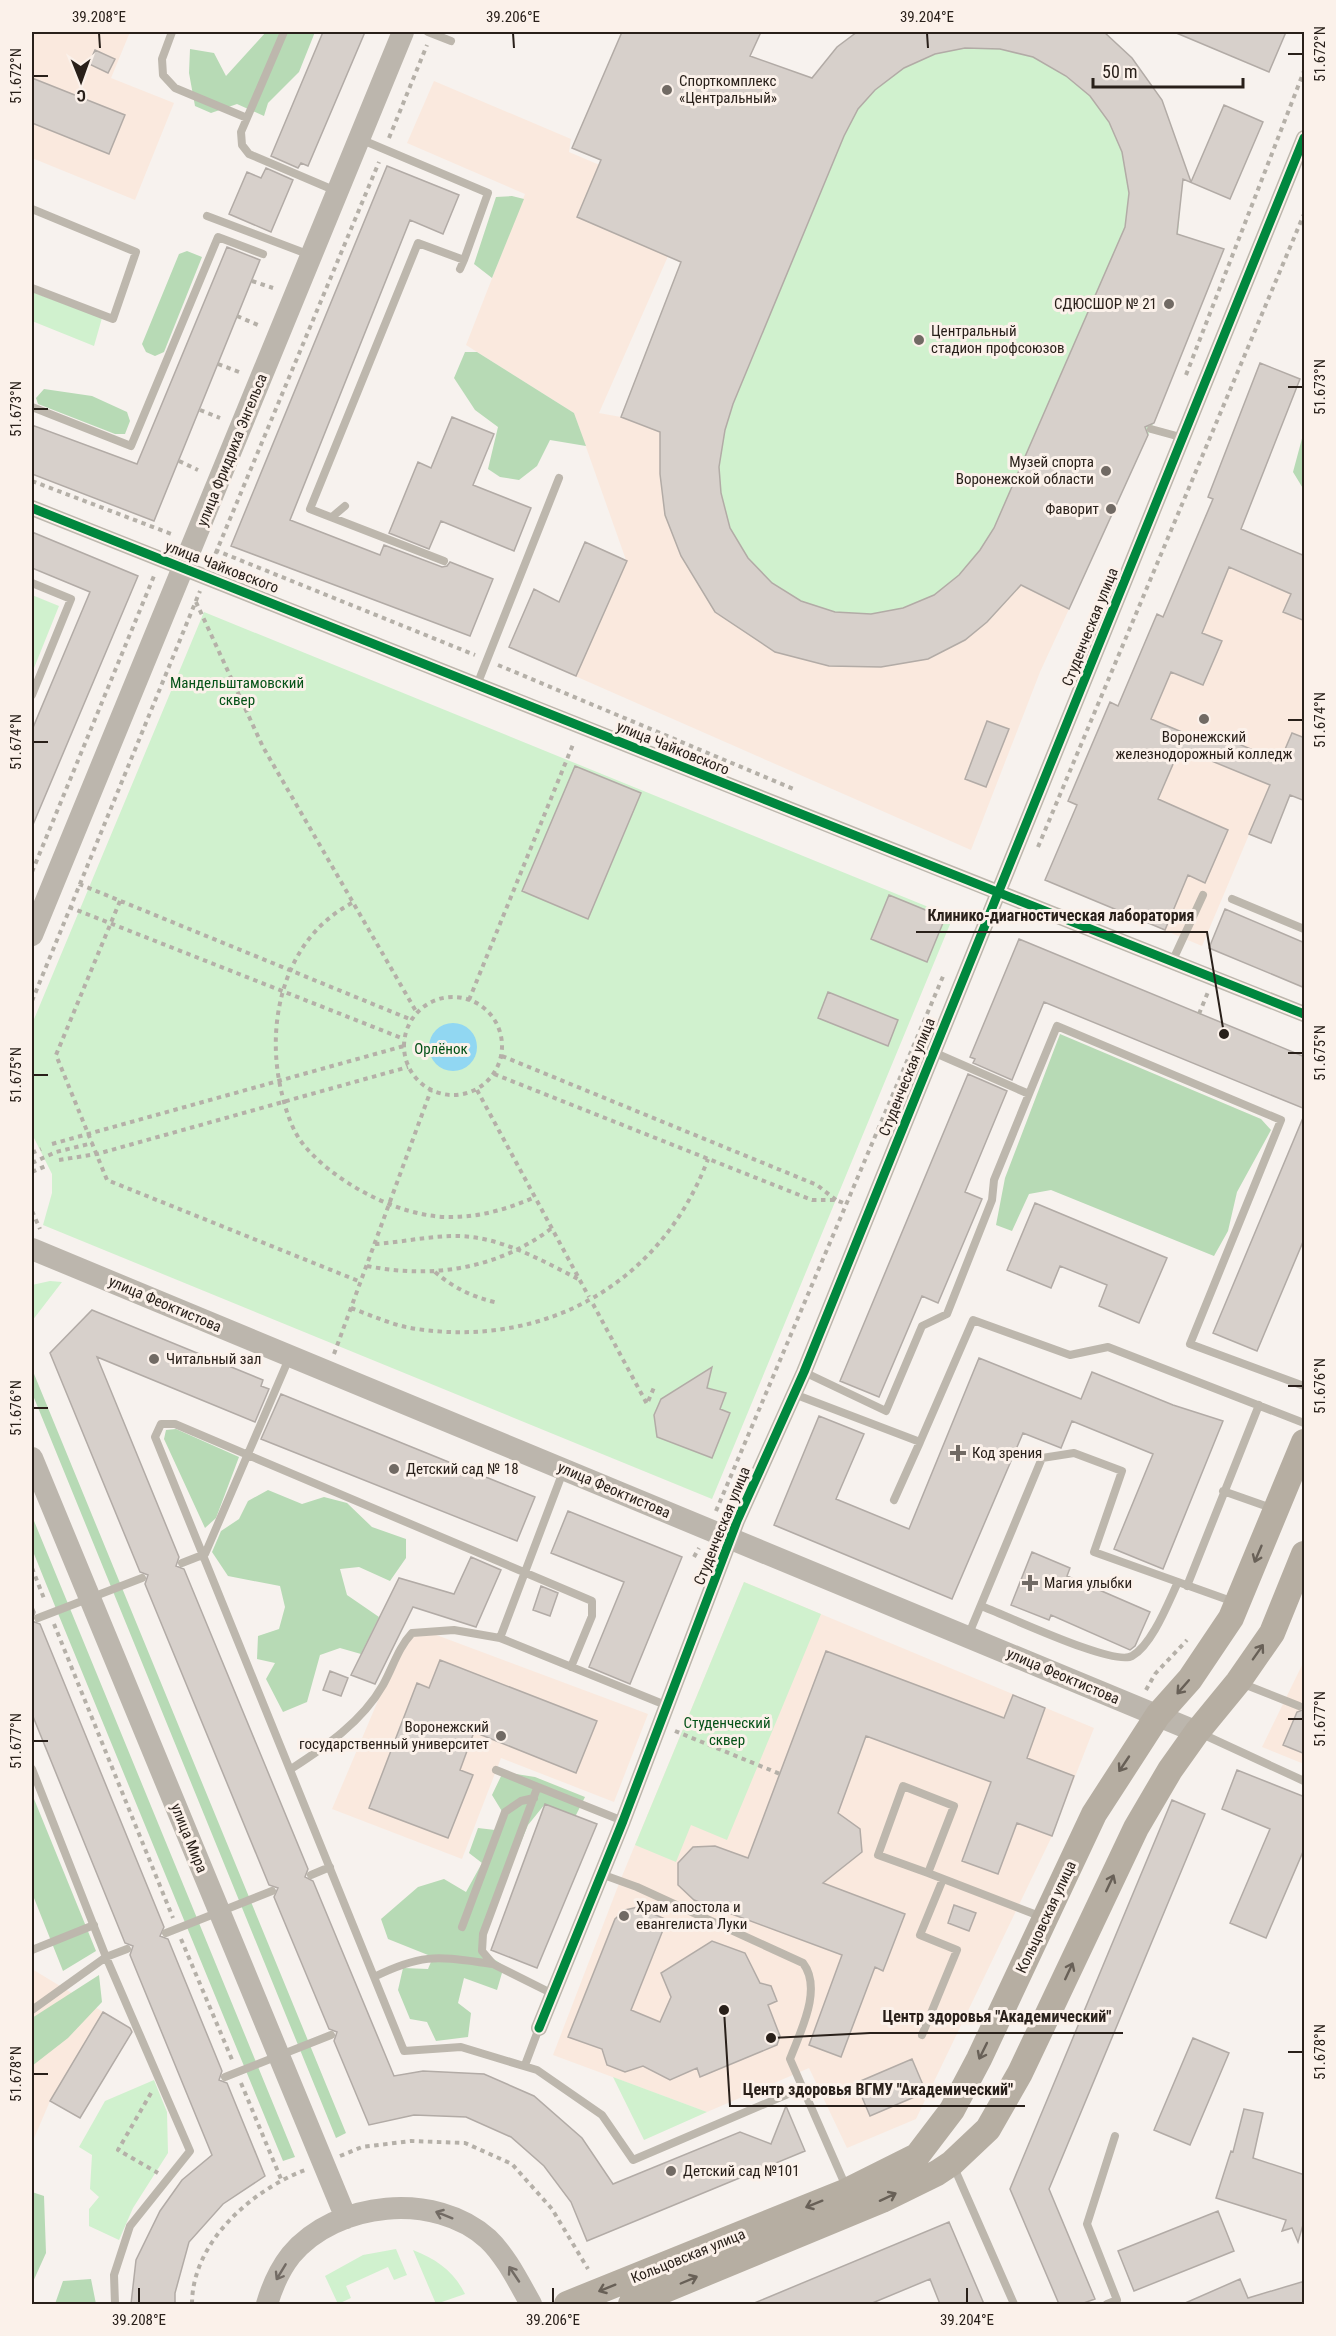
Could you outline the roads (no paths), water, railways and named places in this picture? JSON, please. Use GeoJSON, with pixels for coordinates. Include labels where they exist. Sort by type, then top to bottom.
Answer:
{"type":"FeatureCollection","features":[{"type":"Feature","properties":{"kind":"main road","name":"Кольцовская улица"},"geometry":{"type":"LineString","coordinates":[[567,2304],[847,2191],[917,2156],[952,2110],[979,2059],[1094,1814],[1158,1715],[1190,1679],[1231,1618],[1305,1442]]}},
{"type":"Feature","properties":{"kind":"main road","name":"Кольцовская улица"},"geometry":{"type":"LineString","coordinates":[[631,2304],[882,2200],[952,2163],[988,2129],[1020,2073],[1136,1828],[1160,1784],[1197,1732],[1238,1682],[1272,1633],[1305,1554]]}},
{"type":"Feature","properties":{"kind":"street","name":"улица Фридриха Энгельса"},"geometry":{"type":"LineString","coordinates":[[32,935],[195,543],[300,252],[337,191],[403,32]]}},
{"type":"Feature","properties":{"kind":"street","name":"Студенческая улица"},"geometry":{"type":"LineString","coordinates":[[539,2028],[661,1724],[737,1521],[804,1372],[1305,138]]}},
{"type":"Feature","properties":{"kind":"street","name":"улица Чайковского"},"geometry":{"type":"LineString","coordinates":[[32,508],[997,894],[1305,1014]]}},
{"type":"Feature","properties":{"kind":"street","name":"улица Феоктистова"},"geometry":{"type":"LineString","coordinates":[[36,1240],[290,1355],[1197,1732]]}},
{"type":"Feature","properties":{"kind":"street","name":"улица Мира"},"geometry":{"type":"LineString","coordinates":[[32,1458],[346,2218]]}},
{"type":"Feature","properties":{"kind":"street"},"geometry":{"type":"LineString","coordinates":[[267,2304],[272,2286],[292,2255],[318,2233],[346,2218],[406,2207],[436,2212],[460,2222],[488,2239],[516,2277],[531,2304]]}},
{"type":"Feature","properties":{"kind":"lane"},"geometry":{"type":"LineString","coordinates":[[172,32],[162,59],[163,75],[176,88],[247,118]]}},
{"type":"Feature","properties":{"kind":"lane"},"geometry":{"type":"LineString","coordinates":[[284,32],[247,118],[242,132],[242,145],[249,154],[337,191]]}},
{"type":"Feature","properties":{"kind":"lane"},"geometry":{"type":"LineString","coordinates":[[430,32],[451,41]]}},
{"type":"Feature","properties":{"kind":"lane"},"geometry":{"type":"LineString","coordinates":[[358,138],[488,193],[462,264],[418,243],[310,509],[444,561]]}},
{"type":"Feature","properties":{"kind":"lane"},"geometry":{"type":"LineString","coordinates":[[32,208],[136,252],[113,319],[32,288]]}},
{"type":"Feature","properties":{"kind":"lane"},"geometry":{"type":"LineString","coordinates":[[207,216],[300,252]]}},
{"type":"Feature","properties":{"kind":"lane"},"geometry":{"type":"LineString","coordinates":[[32,407],[131,446],[218,237],[263,254]]}},
{"type":"Feature","properties":{"kind":"lane"},"geometry":{"type":"LineString","coordinates":[[1151,429],[1184,438]]}},
{"type":"Feature","properties":{"kind":"lane"},"geometry":{"type":"LineString","coordinates":[[477,686],[559,478]]}},
{"type":"Feature","properties":{"kind":"lane"},"geometry":{"type":"LineString","coordinates":[[332,517],[345,506]]}},
{"type":"Feature","properties":{"kind":"lane"},"geometry":{"type":"LineString","coordinates":[[32,583],[71,599],[32,695]]}},
{"type":"Feature","properties":{"kind":"lane"},"geometry":{"type":"LineString","coordinates":[[1172,962],[1203,895]]}},
{"type":"Feature","properties":{"kind":"lane"},"geometry":{"type":"LineString","coordinates":[[1232,899],[1305,929]]}},
{"type":"Feature","properties":{"kind":"lane"},"geometry":{"type":"LineString","coordinates":[[804,1372],[886,1411],[922,1326],[947,1314],[993,1200],[994,1180],[1057,1026],[1281,1120],[1190,1344],[1305,1386]]}},
{"type":"Feature","properties":{"kind":"lane"},"geometry":{"type":"LineString","coordinates":[[933,1052],[1029,1094]]}},
{"type":"Feature","properties":{"kind":"lane"},"geometry":{"type":"LineString","coordinates":[[894,1500],[973,1320],[1070,1355],[1108,1347],[1305,1423]]}},
{"type":"Feature","properties":{"kind":"lane"},"geometry":{"type":"LineString","coordinates":[[182,1563],[205,1554],[290,1355]]}},
{"type":"Feature","properties":{"kind":"lane"},"geometry":{"type":"LineString","coordinates":[[794,1394],[920,1442]]}},
{"type":"Feature","properties":{"kind":"lane"},"geometry":{"type":"LineString","coordinates":[[1187,1586],[1259,1405]]}},
{"type":"Feature","properties":{"kind":"lane"},"geometry":{"type":"LineString","coordinates":[[571,1667],[592,1616],[592,1601],[175,1424],[161,1424],[155,1437],[205,1554],[404,2051],[460,2047],[537,2070],[602,2115],[633,2160],[802,2088]]}},
{"type":"Feature","properties":{"kind":"lane"},"geometry":{"type":"LineString","coordinates":[[968,1636],[1042,1458],[1074,1453],[1122,1471],[1094,1552],[1237,1603]]}},
{"type":"Feature","properties":{"kind":"lane"},"geometry":{"type":"LineString","coordinates":[[500,1638],[564,1469]]}},
{"type":"Feature","properties":{"kind":"lane"},"geometry":{"type":"LineString","coordinates":[[1223,1491],[1276,1510]]}},
{"type":"Feature","properties":{"kind":"lane"},"geometry":{"type":"LineString","coordinates":[[38,1618],[142,1578]]}},
{"type":"Feature","properties":{"kind":"lane"},"geometry":{"type":"LineString","coordinates":[[981,1606],[1088,1650],[1116,1659],[1127,1659],[1137,1652],[1153,1631],[1178,1582]]}},
{"type":"Feature","properties":{"kind":"lane"},"geometry":{"type":"LineString","coordinates":[[291,1768],[327,1747],[366,1709],[383,1686],[402,1644],[412,1633],[454,1630],[500,1638],[668,1706]]}},
{"type":"Feature","properties":{"kind":"lane"},"geometry":{"type":"LineString","coordinates":[[1238,1682],[1299,1706]]}},
{"type":"Feature","properties":{"kind":"lane"},"geometry":{"type":"LineString","coordinates":[[1197,1732],[1305,1781]]}},
{"type":"Feature","properties":{"kind":"lane"},"geometry":{"type":"LineString","coordinates":[[32,1769],[106,1957],[190,2151],[130,2226],[114,2275],[115,2304]]}},
{"type":"Feature","properties":{"kind":"lane"},"geometry":{"type":"LineString","coordinates":[[496,1770],[623,1821]]}},
{"type":"Feature","properties":{"kind":"lane"},"geometry":{"type":"LineString","coordinates":[[493,1964],[482,1951],[483,1934],[538,1786]]}},
{"type":"Feature","properties":{"kind":"lane"},"geometry":{"type":"LineString","coordinates":[[928,1873],[954,1806],[903,1786],[878,1854],[1046,1918]]}},
{"type":"Feature","properties":{"kind":"lane"},"geometry":{"type":"LineString","coordinates":[[462,1927],[505,1812],[521,1801],[534,1798]]}},
{"type":"Feature","properties":{"kind":"lane"},"geometry":{"type":"LineString","coordinates":[[310,1875],[330,1867]]}},
{"type":"Feature","properties":{"kind":"lane"},"geometry":{"type":"LineString","coordinates":[[601,1874],[637,1887],[803,1963],[809,1971],[812,1985],[798,2043],[790,2059],[847,2191]]}},
{"type":"Feature","properties":{"kind":"lane"},"geometry":{"type":"LineString","coordinates":[[922,2035],[957,1950],[920,1935],[943,1879]]}},
{"type":"Feature","properties":{"kind":"lane"},"geometry":{"type":"LineString","coordinates":[[166,1933],[272,1891]]}},
{"type":"Feature","properties":{"kind":"lane"},"geometry":{"type":"LineString","coordinates":[[32,1950],[94,1925]]}},
{"type":"Feature","properties":{"kind":"lane"},"geometry":{"type":"LineString","coordinates":[[32,2010],[106,1957],[127,1948]]}},
{"type":"Feature","properties":{"kind":"lane"},"geometry":{"type":"LineString","coordinates":[[374,1977],[400,1964],[423,1958],[454,1958],[493,1964],[553,1994]]}},
{"type":"Feature","properties":{"kind":"lane"},"geometry":{"type":"LineString","coordinates":[[525,2065],[539,2028]]}},
{"type":"Feature","properties":{"kind":"lane"},"geometry":{"type":"LineString","coordinates":[[225,2077],[331,2035]]}},
{"type":"Feature","properties":{"kind":"lane"},"geometry":{"type":"LineString","coordinates":[[1107,2304],[1117,2300],[1087,2224],[1115,2136]]}},
{"type":"Feature","properties":{"kind":"lane"},"geometry":{"type":"LineString","coordinates":[[952,2163],[1014,2304]]}},
{"type":"Feature","properties":{"kind":"water"},"geometry":{"type":"Polygon","coordinates":[[[453,1023],[470,1030],[477,1047],[470,1064],[453,1071],[436,1064],[429,1047],[436,1030],[453,1023]]]}},
{"type":"Feature","properties":{"kind":"place","name":"Спорткомплекс «Центральный»"},"geometry":{"type":"Point","coordinates":[667,90]}},
{"type":"Feature","properties":{"kind":"place","name":"СДЮСШОР № 21"},"geometry":{"type":"Point","coordinates":[1169,304]}},
{"type":"Feature","properties":{"kind":"place","name":"Центральный стадион профсоюзов"},"geometry":{"type":"Point","coordinates":[919,340]}},
{"type":"Feature","properties":{"kind":"place","name":"Музей спорта Воронежской области"},"geometry":{"type":"Point","coordinates":[1106,471]}},
{"type":"Feature","properties":{"kind":"place","name":"Фаворит"},"geometry":{"type":"Point","coordinates":[1111,509]}},
{"type":"Feature","properties":{"kind":"place","name":"Воронежский железнодорожный колледж"},"geometry":{"type":"Point","coordinates":[1204,719]}},
{"type":"Feature","properties":{"kind":"place","name":"Клинико-диагностическая лаборатория"},"geometry":{"type":"Point","coordinates":[1224,1034]}},
{"type":"Feature","properties":{"kind":"place","name":"Читальный зал"},"geometry":{"type":"Point","coordinates":[154,1359]}},
{"type":"Feature","properties":{"kind":"place","name":"Код зрения"},"geometry":{"type":"Point","coordinates":[958,1453]}},
{"type":"Feature","properties":{"kind":"place","name":"Детский сад № 18"},"geometry":{"type":"Point","coordinates":[394,1469]}},
{"type":"Feature","properties":{"kind":"place","name":"Магия улыбки"},"geometry":{"type":"Point","coordinates":[1030,1583]}},
{"type":"Feature","properties":{"kind":"place","name":"Воронежский государственный университет"},"geometry":{"type":"Point","coordinates":[501,1736]}},
{"type":"Feature","properties":{"kind":"place","name":"Храм апостола и евангелиста Луки"},"geometry":{"type":"Point","coordinates":[624,1916]}},
{"type":"Feature","properties":{"kind":"place","name":"Центр здоровья ВГМУ \"Академический\""},"geometry":{"type":"Point","coordinates":[724,2010]}},
{"type":"Feature","properties":{"kind":"place","name":"Центр здоровья \"Академический\""},"geometry":{"type":"Point","coordinates":[771,2038]}},
{"type":"Feature","properties":{"kind":"place","name":"Детский сад №101"},"geometry":{"type":"Point","coordinates":[671,2171]}},
{"type":"Feature","properties":{"kind":"park label","name":"Мандельштамовский сквер"},"geometry":{"type":"Point","coordinates":[237,692]}},
{"type":"Feature","properties":{"kind":"park label","name":"Орлёнок"},"geometry":{"type":"Point","coordinates":[441,1049]}},
{"type":"Feature","properties":{"kind":"park label","name":"Студенческий сквер"},"geometry":{"type":"Point","coordinates":[727,1732]}}]}
